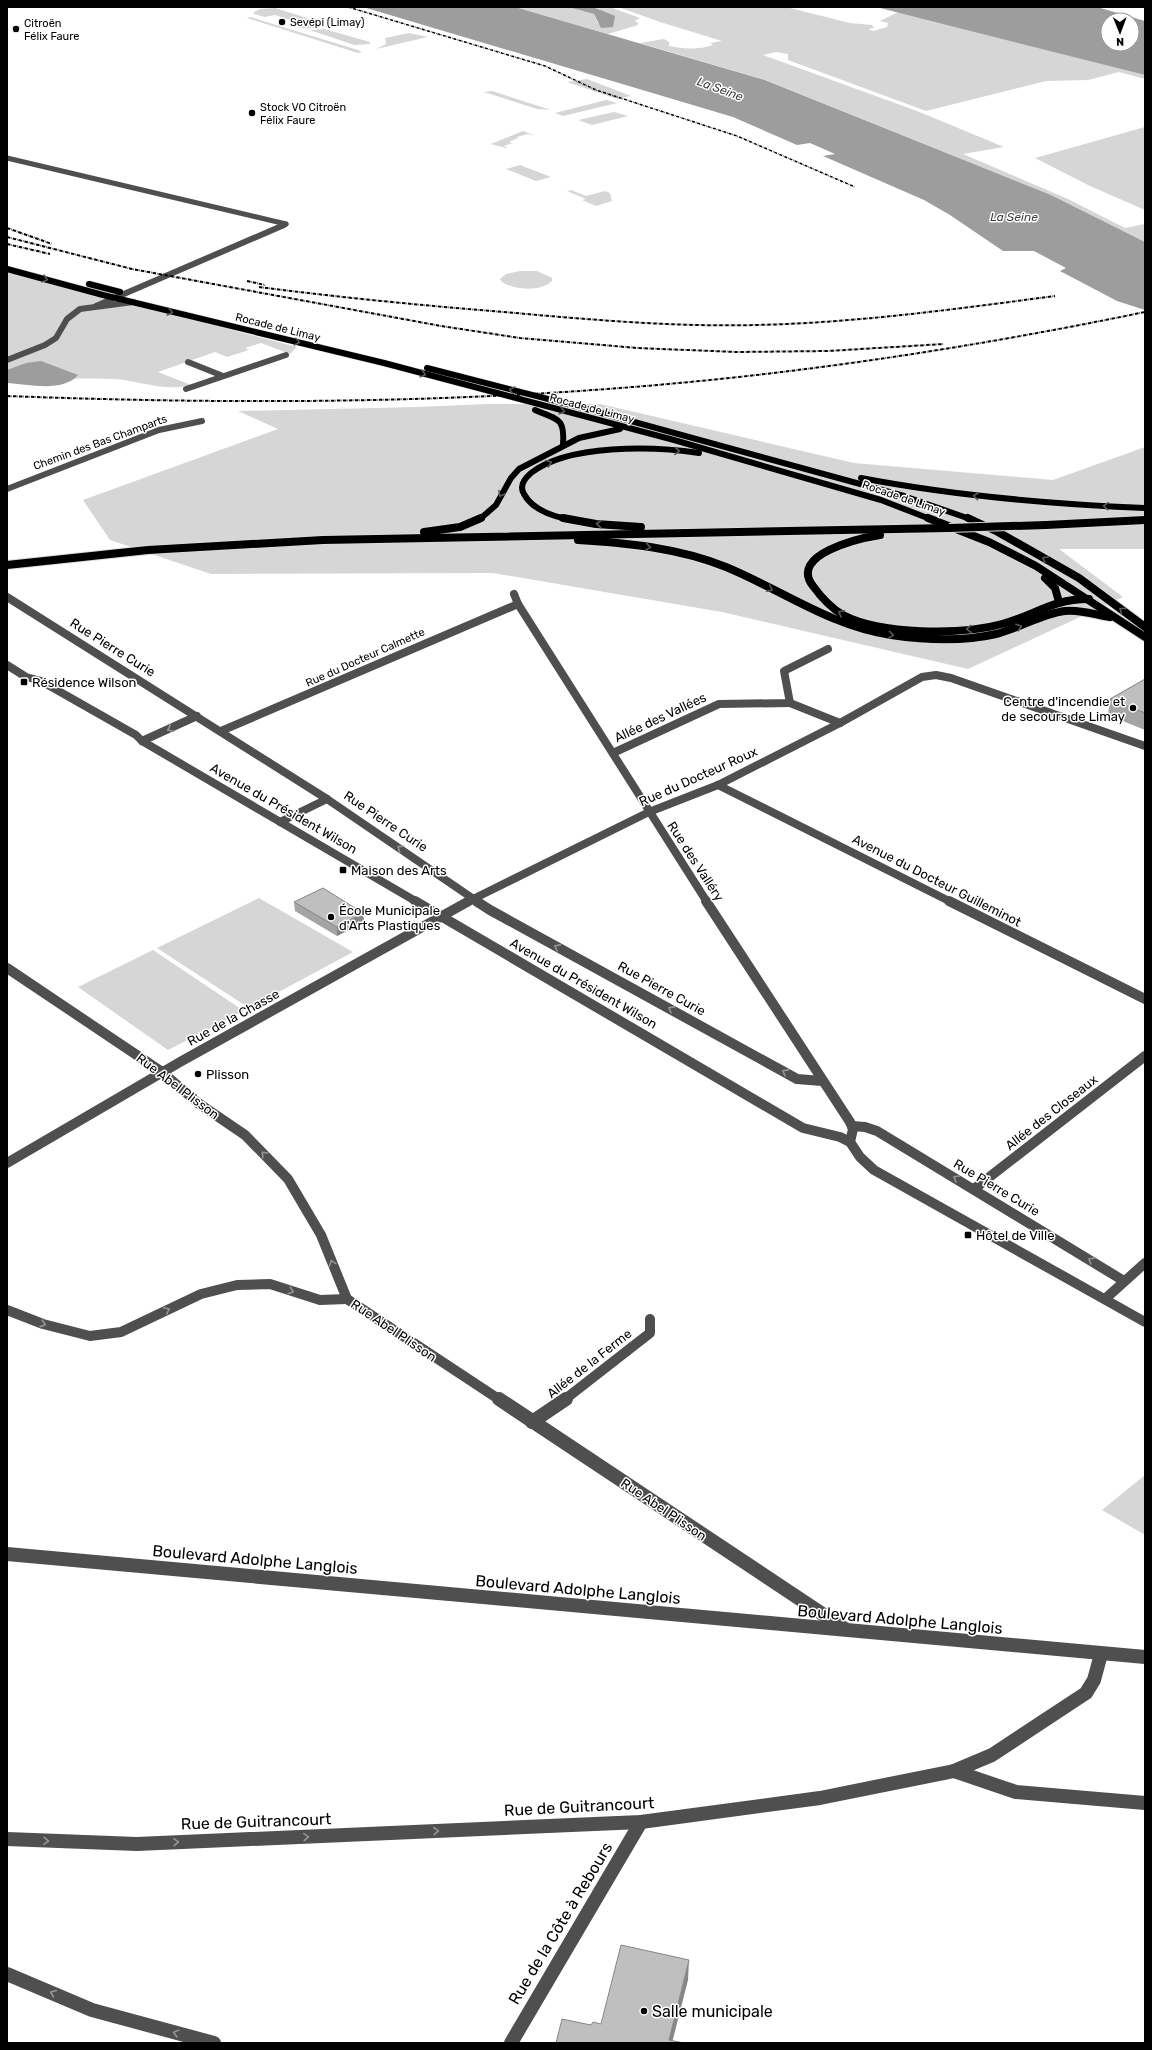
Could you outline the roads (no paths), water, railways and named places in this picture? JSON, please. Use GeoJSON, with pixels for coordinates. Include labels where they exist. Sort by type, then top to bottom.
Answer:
{"type":"FeatureCollection","features":[{"type":"Feature","properties":{"kind":"main road","name":"Rocade de Limay"},"geometry":{"type":"LineString","coordinates":[[7,262],[113,294],[133,302],[384,363],[807,477],[904,508],[972,534],[1096,598],[1145,627]]}},
{"type":"Feature","properties":{"kind":"main road"},"geometry":{"type":"LineString","coordinates":[[7,269],[103,295]]}},
{"type":"Feature","properties":{"kind":"main road","name":"Rocade de Limay"},"geometry":{"type":"LineString","coordinates":[[113,294],[123,293],[328,342],[686,436],[904,496],[961,515],[998,532],[1065,570],[1096,598],[1115,618],[1145,637]]}},
{"type":"Feature","properties":{"kind":"main road"},"geometry":{"type":"LineString","coordinates":[[485,391],[558,420],[564,429],[563,445]]}},
{"type":"Feature","properties":{"kind":"main road"},"geometry":{"type":"LineString","coordinates":[[7,565],[148,550],[323,540],[435,531],[462,526],[474,521],[492,510],[512,475],[519,469],[563,445],[592,433],[628,429],[686,436]]}},
{"type":"Feature","properties":{"kind":"main road"},"geometry":{"type":"LineString","coordinates":[[725,447],[858,477],[958,494],[1048,504],[1145,508]]}},
{"type":"Feature","properties":{"kind":"main road"},"geometry":{"type":"LineString","coordinates":[[773,530],[638,526],[573,520],[547,512],[535,506],[527,500],[522,492],[521,485],[527,476],[534,470],[555,461],[581,454],[622,450],[693,452],[807,477]]}},
{"type":"Feature","properties":{"kind":"main road"},"geometry":{"type":"LineString","coordinates":[[323,540],[773,530],[949,528],[1145,520]]}},
{"type":"Feature","properties":{"kind":"main road"},"geometry":{"type":"LineString","coordinates":[[938,528],[868,536],[851,540],[835,547],[817,558],[809,569],[808,578],[823,599],[832,608],[846,616],[882,626],[915,630],[983,628],[1011,621],[1059,602],[1096,598]]}},
{"type":"Feature","properties":{"kind":"main road"},"geometry":{"type":"LineString","coordinates":[[972,534],[980,542],[1052,582],[1058,593],[1059,602]]}},
{"type":"Feature","properties":{"kind":"main road"},"geometry":{"type":"LineString","coordinates":[[424,538],[487,541],[609,541],[668,550],[726,567],[796,602],[851,626],[877,633],[902,636],[939,638],[989,635],[1022,626],[1096,598]]}},
{"type":"Feature","properties":{"kind":"main road"},"geometry":{"type":"LineString","coordinates":[[1065,611],[1115,618]]}},
{"type":"Feature","properties":{"kind":"street"},"geometry":{"type":"LineString","coordinates":[[7,158],[286,224],[123,293]]}},
{"type":"Feature","properties":{"kind":"street"},"geometry":{"type":"LineString","coordinates":[[94,299],[103,295],[113,294]]}},
{"type":"Feature","properties":{"kind":"street"},"geometry":{"type":"LineString","coordinates":[[96,306],[113,294]]}},
{"type":"Feature","properties":{"kind":"street"},"geometry":{"type":"LineString","coordinates":[[80,309],[80,305],[87,302]]}},
{"type":"Feature","properties":{"kind":"street"},"geometry":{"type":"LineString","coordinates":[[7,360],[45,345],[56,338],[67,319],[80,309],[133,302]]}},
{"type":"Feature","properties":{"kind":"street"},"geometry":{"type":"LineString","coordinates":[[186,388],[286,355]]}},
{"type":"Feature","properties":{"kind":"street"},"geometry":{"type":"LineString","coordinates":[[188,362],[223,376]]}},
{"type":"Feature","properties":{"kind":"street","name":"Chemin des Bas Champarts"},"geometry":{"type":"LineString","coordinates":[[7,489],[160,430],[202,421]]}},
{"type":"Feature","properties":{"kind":"street","name":"Rue des Valléry"},"geometry":{"type":"LineString","coordinates":[[514,594],[518,604],[649,812],[852,1126]]}},
{"type":"Feature","properties":{"kind":"street","name":"Rue Pierre Curie"},"geometry":{"type":"LineString","coordinates":[[7,597],[327,799],[490,910],[797,1079],[806,1081],[822,1081]]}},
{"type":"Feature","properties":{"kind":"street","name":"Rue du Docteur Calmette"},"geometry":{"type":"LineString","coordinates":[[221,732],[518,604]]}},
{"type":"Feature","properties":{"kind":"street"},"geometry":{"type":"LineString","coordinates":[[790,703],[784,670],[828,649]]}},
{"type":"Feature","properties":{"kind":"street","name":"Avenue du Président Wilson"},"geometry":{"type":"LineString","coordinates":[[7,665],[26,676],[41,681],[136,735],[142,741],[803,1128],[840,1136],[850,1142]]}},
{"type":"Feature","properties":{"kind":"street","name":"Rue du Docteur Roux"},"geometry":{"type":"LineString","coordinates":[[474,898],[649,812],[718,785],[840,724],[910,683],[931,675],[944,676],[962,681],[1145,746]]}},
{"type":"Feature","properties":{"kind":"street","name":"Allée des Vallées"},"geometry":{"type":"LineString","coordinates":[[613,753],[719,704],[790,703],[840,724]]}},
{"type":"Feature","properties":{"kind":"street"},"geometry":{"type":"LineString","coordinates":[[142,741],[197,716]]}},
{"type":"Feature","properties":{"kind":"street","name":"Avenue du Docteur Guilleminot"},"geometry":{"type":"LineString","coordinates":[[718,785],[1145,999]]}},
{"type":"Feature","properties":{"kind":"street"},"geometry":{"type":"LineString","coordinates":[[280,822],[327,799]]}},
{"type":"Feature","properties":{"kind":"street","name":"Rue de la Chasse"},"geometry":{"type":"LineString","coordinates":[[7,1163],[19,1154],[162,1072],[474,898]]}},
{"type":"Feature","properties":{"kind":"street","name":"Rue Abel Plisson"},"geometry":{"type":"LineString","coordinates":[[7,968],[162,1072],[198,1103],[245,1135],[288,1179],[321,1235],[347,1299],[847,1630]]}},
{"type":"Feature","properties":{"kind":"street","name":"Allée des Closeaux"},"geometry":{"type":"LineString","coordinates":[[974,1189],[1145,1056]]}},
{"type":"Feature","properties":{"kind":"street"},"geometry":{"type":"LineString","coordinates":[[852,1126],[853,1129],[850,1142],[856,1148],[860,1156],[874,1170],[1145,1322]]}},
{"type":"Feature","properties":{"kind":"street","name":"Rue Pierre Curie"},"geometry":{"type":"LineString","coordinates":[[852,1126],[865,1126],[877,1131],[1124,1281]]}},
{"type":"Feature","properties":{"kind":"street"},"geometry":{"type":"LineString","coordinates":[[1105,1299],[1145,1262]]}},
{"type":"Feature","properties":{"kind":"street"},"geometry":{"type":"LineString","coordinates":[[7,1310],[43,1324],[90,1336],[121,1332],[201,1294],[237,1286],[270,1284],[320,1300],[347,1299]]}},
{"type":"Feature","properties":{"kind":"street","name":"Allée de la Ferme"},"geometry":{"type":"LineString","coordinates":[[532,1422],[574,1394],[650,1333],[650,1319]]}},
{"type":"Feature","properties":{"kind":"street","name":"Boulevard Adolphe Langlois"},"geometry":{"type":"LineString","coordinates":[[7,1554],[1145,1657]]}},
{"type":"Feature","properties":{"kind":"street","name":"Rue de Guitrancourt"},"geometry":{"type":"LineString","coordinates":[[7,1839],[137,1844],[641,1822],[820,1798],[954,1771],[992,1755],[1086,1693],[1094,1680],[1100,1654]]}},
{"type":"Feature","properties":{"kind":"street"},"geometry":{"type":"LineString","coordinates":[[954,1771],[1016,1792],[1145,1803]]}},
{"type":"Feature","properties":{"kind":"street","name":"Rue de la Côte à Rebours"},"geometry":{"type":"LineString","coordinates":[[511,2043],[641,1822]]}},
{"type":"Feature","properties":{"kind":"street"},"geometry":{"type":"LineString","coordinates":[[7,1974],[92,2010],[214,2043]]}},
{"type":"Feature","properties":{"kind":"water","name":"La Seine"},"geometry":{"type":"Polygon","coordinates":[[[363,7],[515,7],[765,80],[1051,195],[1145,242],[1145,310],[1117,301],[1060,271],[1066,268],[1034,251],[1003,251],[950,215],[924,200],[823,156],[835,154],[810,143],[797,145],[733,117],[363,7]]]}},
{"type":"Feature","properties":{"kind":"water"},"geometry":{"type":"Polygon","coordinates":[[[568,7],[593,7],[615,16],[613,27],[601,28],[594,14],[568,7]]]}},
{"type":"Feature","properties":{"kind":"water"},"geometry":{"type":"Polygon","coordinates":[[[876,7],[1097,7],[1114,12],[1100,12],[1100,52],[1140,52],[1140,20],[1145,21],[1145,75],[876,7]]]}},
{"type":"Feature","properties":{"kind":"water"},"geometry":{"type":"Polygon","coordinates":[[[41,361],[78,375],[71,381],[54,386],[34,386],[7,383],[7,370],[26,363],[41,361]]]}},
{"type":"Feature","properties":{"kind":"railway"},"geometry":{"type":"LineString","coordinates":[[348,7],[545,66],[596,90],[737,136],[855,187]]}},
{"type":"Feature","properties":{"kind":"railway"},"geometry":{"type":"LineString","coordinates":[[7,228],[52,244]]}},
{"type":"Feature","properties":{"kind":"railway"},"geometry":{"type":"LineString","coordinates":[[7,237],[132,269],[441,326],[520,338],[637,348],[737,352],[828,351],[944,344]]}},
{"type":"Feature","properties":{"kind":"railway"},"geometry":{"type":"LineString","coordinates":[[7,244],[50,254]]}},
{"type":"Feature","properties":{"kind":"railway"},"geometry":{"type":"LineString","coordinates":[[247,281],[265,285]]}},
{"type":"Feature","properties":{"kind":"railway"},"geometry":{"type":"LineString","coordinates":[[259,287],[451,308],[575,318],[695,325],[793,324],[868,318],[1055,296]]}},
{"type":"Feature","properties":{"kind":"railway"},"geometry":{"type":"LineString","coordinates":[[7,396],[87,399],[326,401],[565,392],[708,380],[834,365],[959,347],[1145,312]]}},
{"type":"Feature","properties":{"kind":"place","name":"Sevépi (Limay)"},"geometry":{"type":"Point","coordinates":[282,22]}},
{"type":"Feature","properties":{"kind":"place","name":"Citroën Félix Faure"},"geometry":{"type":"Point","coordinates":[16,29]}},
{"type":"Feature","properties":{"kind":"place","name":"Stock VO Citroën Félix Faure"},"geometry":{"type":"Point","coordinates":[252,113]}},
{"type":"Feature","properties":{"kind":"place","name":"Résidence Wilson"},"geometry":{"type":"Point","coordinates":[24,682]}},
{"type":"Feature","properties":{"kind":"place","name":"Centre d'incendie et de secours de Limay"},"geometry":{"type":"Point","coordinates":[1133,708]}},
{"type":"Feature","properties":{"kind":"place","name":"Maison des Arts"},"geometry":{"type":"Point","coordinates":[343,870]}},
{"type":"Feature","properties":{"kind":"place","name":"École Municipale d'Arts Plastiques"},"geometry":{"type":"Point","coordinates":[331,917]}},
{"type":"Feature","properties":{"kind":"place","name":"Plisson"},"geometry":{"type":"Point","coordinates":[198,1074]}},
{"type":"Feature","properties":{"kind":"place","name":"Hôtel de Ville"},"geometry":{"type":"Point","coordinates":[968,1235]}},
{"type":"Feature","properties":{"kind":"place","name":"Salle municipale"},"geometry":{"type":"Point","coordinates":[644,2011]}}]}
